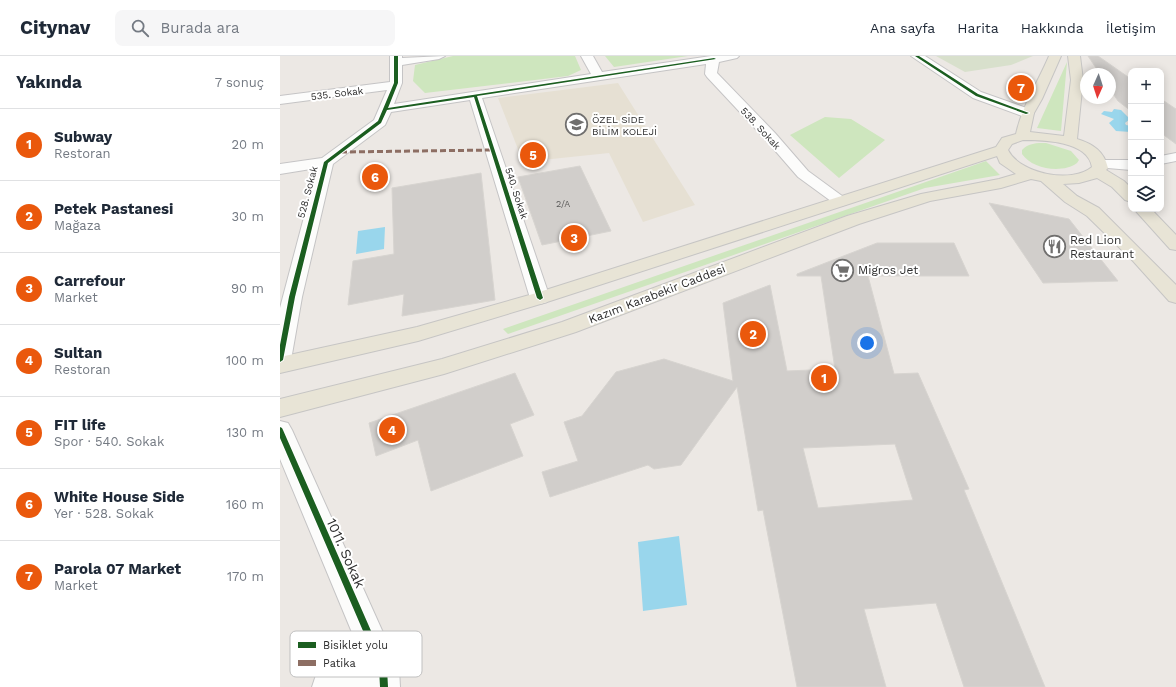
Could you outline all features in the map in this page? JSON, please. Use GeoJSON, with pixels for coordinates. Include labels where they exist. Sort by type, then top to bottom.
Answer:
{"type":"FeatureCollection","features":[{"type":"Feature","properties":{"kind":"main road"},"geometry":{"type":"LineString","coordinates":[[1022,136],[1027,113],[1036,99],[1055,56]]}},
{"type":"Feature","properties":{"kind":"main road"},"geometry":{"type":"LineString","coordinates":[[1070,141],[1077,80],[1074,56]]}},
{"type":"Feature","properties":{"kind":"main road"},"geometry":{"type":"LineString","coordinates":[[280,366],[418,334],[540,298],[1001,150],[1007,141],[1022,136],[1044,136],[1070,141],[1092,152],[1099,168],[1128,195]]}},
{"type":"Feature","properties":{"kind":"main road"},"geometry":{"type":"LineString","coordinates":[[1001,150],[1007,161],[1039,176],[1071,199],[1093,212],[1140,257],[1176,297]]}},
{"type":"Feature","properties":{"kind":"main road"},"geometry":{"type":"LineString","coordinates":[[1039,176],[1074,180],[1089,177],[1099,168]]}},
{"type":"Feature","properties":{"kind":"main road","name":"Kazım Karabekir Caddesi"},"geometry":{"type":"LineString","coordinates":[[280,408],[444,366],[569,327],[853,220],[927,197],[1039,176]]}},
{"type":"Feature","properties":{"kind":"main road"},"geometry":{"type":"LineString","coordinates":[[1145,212],[1176,245]]}},
{"type":"Feature","properties":{"kind":"street"},"geometry":{"type":"LineString","coordinates":[[396,59],[439,56]]}},
{"type":"Feature","properties":{"kind":"street"},"geometry":{"type":"LineString","coordinates":[[587,56],[598,76]]}},
{"type":"Feature","properties":{"kind":"street"},"geometry":{"type":"LineString","coordinates":[[385,109],[733,56]]}},
{"type":"Feature","properties":{"kind":"street"},"geometry":{"type":"LineString","coordinates":[[918,56],[978,95],[1027,113]]}},
{"type":"Feature","properties":{"kind":"street","name":"528. Sokak"},"geometry":{"type":"LineString","coordinates":[[280,360],[292,297],[326,162],[380,122],[395,85],[396,59]]}},
{"type":"Feature","properties":{"kind":"street","name":"538. Sokak"},"geometry":{"type":"LineString","coordinates":[[714,59],[710,66],[711,74],[770,136],[803,174],[841,201]]}},
{"type":"Feature","properties":{"kind":"street","name":"535. Sokak"},"geometry":{"type":"LineString","coordinates":[[280,100],[395,85]]}},
{"type":"Feature","properties":{"kind":"street","name":"540. Sokak"},"geometry":{"type":"LineString","coordinates":[[475,95],[540,298]]}},
{"type":"Feature","properties":{"kind":"street"},"geometry":{"type":"LineString","coordinates":[[1164,160],[1176,158]]}},
{"type":"Feature","properties":{"kind":"street"},"geometry":{"type":"LineString","coordinates":[[280,169],[326,162]]}},
{"type":"Feature","properties":{"kind":"street"},"geometry":{"type":"LineString","coordinates":[[1099,168],[1128,165]]}},
{"type":"Feature","properties":{"kind":"street","name":"1011. Sokak"},"geometry":{"type":"LineString","coordinates":[[280,430],[364,631]]}},
{"type":"Feature","properties":{"kind":"street"},"geometry":{"type":"LineString","coordinates":[[328,687],[384,678]]}},
{"type":"Feature","properties":{"kind":"shaded area","name":"ÖZEL SİDE BİLİM KOLEJİ"},"geometry":{"type":"Polygon","coordinates":[[[618,83],[695,205],[643,222],[609,153],[523,162],[498,98],[618,83]]]}},
{"type":"Feature","properties":{"kind":"green space"},"geometry":{"type":"Polygon","coordinates":[[[453,56],[575,56],[581,70],[568,76],[425,93],[413,81],[415,65],[453,56]]]}},
{"type":"Feature","properties":{"kind":"green space"},"geometry":{"type":"Polygon","coordinates":[[[605,56],[688,56],[614,67],[605,56]]]}},
{"type":"Feature","properties":{"kind":"green space"},"geometry":{"type":"Polygon","coordinates":[[[936,56],[1033,56],[1011,65],[965,72],[936,56]]]}},
{"type":"Feature","properties":{"kind":"green space"},"geometry":{"type":"Polygon","coordinates":[[[1067,62],[1061,131],[1037,128],[1067,62]]]}},
{"type":"Feature","properties":{"kind":"green space"},"geometry":{"type":"Polygon","coordinates":[[[825,117],[851,119],[885,140],[839,178],[790,135],[825,117]]]}},
{"type":"Feature","properties":{"kind":"green space"},"geometry":{"type":"Polygon","coordinates":[[[1036,143],[1046,143],[1071,151],[1079,160],[1071,166],[1056,169],[1033,163],[1022,154],[1022,150],[1027,146],[1036,143]]]}},
{"type":"Feature","properties":{"kind":"green space"},"geometry":{"type":"Polygon","coordinates":[[[986,161],[1000,175],[925,188],[508,334],[503,329],[986,161]]]}},
{"type":"Feature","properties":{"kind":"water"},"geometry":{"type":"Polygon","coordinates":[[[1114,109],[1121,110],[1128,117],[1128,121],[1125,123],[1128,125],[1128,132],[1116,131],[1109,123],[1114,119],[1101,114],[1104,111],[1112,112],[1114,109]]]}},
{"type":"Feature","properties":{"kind":"water"},"geometry":{"type":"Polygon","coordinates":[[[385,227],[384,249],[356,254],[358,231],[385,227]]]}},
{"type":"Feature","properties":{"kind":"water"},"geometry":{"type":"Polygon","coordinates":[[[679,536],[687,605],[643,611],[638,542],[679,536]]]}},
{"type":"Feature","properties":{"kind":"building"},"geometry":{"type":"Polygon","coordinates":[[[1088,56],[1098,56],[1115,68],[1096,68],[1088,56]]]}},
{"type":"Feature","properties":{"kind":"building"},"geometry":{"type":"Polygon","coordinates":[[[1116,69],[1128,77],[1128,109],[1116,98],[1116,69]]]}},
{"type":"Feature","properties":{"kind":"building"},"geometry":{"type":"Polygon","coordinates":[[[1164,101],[1176,109],[1176,144],[1164,135],[1164,101]]]}},
{"type":"Feature","properties":{"kind":"building"},"geometry":{"type":"Polygon","coordinates":[[[580,166],[611,231],[542,245],[518,177],[580,166]]]}},
{"type":"Feature","properties":{"kind":"building"},"geometry":{"type":"Polygon","coordinates":[[[481,173],[495,300],[402,316],[404,294],[348,305],[353,261],[394,254],[392,188],[481,173]]]}},
{"type":"Feature","properties":{"kind":"building","name":"Red Lion Restaurant"},"geometry":{"type":"Polygon","coordinates":[[[989,203],[1069,219],[1118,281],[1043,283],[989,203]]]}},
{"type":"Feature","properties":{"kind":"building"},"geometry":{"type":"Polygon","coordinates":[[[877,243],[954,243],[969,276],[868,276],[894,374],[918,373],[969,489],[964,490],[1045,687],[964,687],[936,603],[864,609],[886,687],[797,687],[763,510],[758,511],[737,387],[681,465],[654,469],[648,465],[550,497],[542,472],[578,461],[564,422],[582,416],[616,372],[664,359],[733,381],[723,303],[770,285],[787,371],[835,369],[821,276],[797,276],[797,274],[877,243]],[[895,444],[803,448],[818,508],[913,500],[895,444]]]}},
{"type":"Feature","properties":{"kind":"building"},"geometry":{"type":"Polygon","coordinates":[[[515,373],[534,415],[510,424],[523,456],[431,491],[418,440],[376,456],[369,423],[515,373]]]}},
{"type":"Feature","properties":{"kind":"marked path"},"geometry":{"type":"LineString","coordinates":[[341,152],[493,150]]}},
{"type":"Feature","properties":{"kind":"cycle path"},"geometry":{"type":"LineString","coordinates":[[280,360],[292,297],[326,162],[380,122],[396,83],[396,56]]}},
{"type":"Feature","properties":{"kind":"cycle path"},"geometry":{"type":"LineString","coordinates":[[917,56],[977,95],[1027,113]]}},
{"type":"Feature","properties":{"kind":"cycle path"},"geometry":{"type":"LineString","coordinates":[[385,109],[714,59]]}},
{"type":"Feature","properties":{"kind":"cycle path"},"geometry":{"type":"LineString","coordinates":[[475,95],[540,298]]}},
{"type":"Feature","properties":{"kind":"cycle path"},"geometry":{"type":"LineString","coordinates":[[280,430],[367,631]]}},
{"type":"Feature","properties":{"kind":"cycle path"},"geometry":{"type":"LineString","coordinates":[[383,677],[384,687]]}},
{"type":"Feature","properties":{"kind":"place","name":"Parola 07 Market"},"geometry":{"type":"Point","coordinates":[1021,88]}},
{"type":"Feature","properties":{"kind":"place","name":"ÖZEL SİDE BİLİM KOLEJİ"},"geometry":{"type":"Point","coordinates":[577,125]}},
{"type":"Feature","properties":{"kind":"place","name":"FIT life"},"geometry":{"type":"Point","coordinates":[533,155]}},
{"type":"Feature","properties":{"kind":"place","name":"White House Side"},"geometry":{"type":"Point","coordinates":[375,177]}},
{"type":"Feature","properties":{"kind":"place","name":"Carrefour"},"geometry":{"type":"Point","coordinates":[574,238]}},
{"type":"Feature","properties":{"kind":"place","name":"Red Lion Restaurant"},"geometry":{"type":"Point","coordinates":[1055,247]}},
{"type":"Feature","properties":{"kind":"place","name":"Migros Jet"},"geometry":{"type":"Point","coordinates":[843,270]}},
{"type":"Feature","properties":{"kind":"place","name":"Petek Pastanesi"},"geometry":{"type":"Point","coordinates":[753,334]}},
{"type":"Feature","properties":{"kind":"place","name":"Subway"},"geometry":{"type":"Point","coordinates":[824,378]}},
{"type":"Feature","properties":{"kind":"place","name":"Sultan"},"geometry":{"type":"Point","coordinates":[392,430]}}]}
